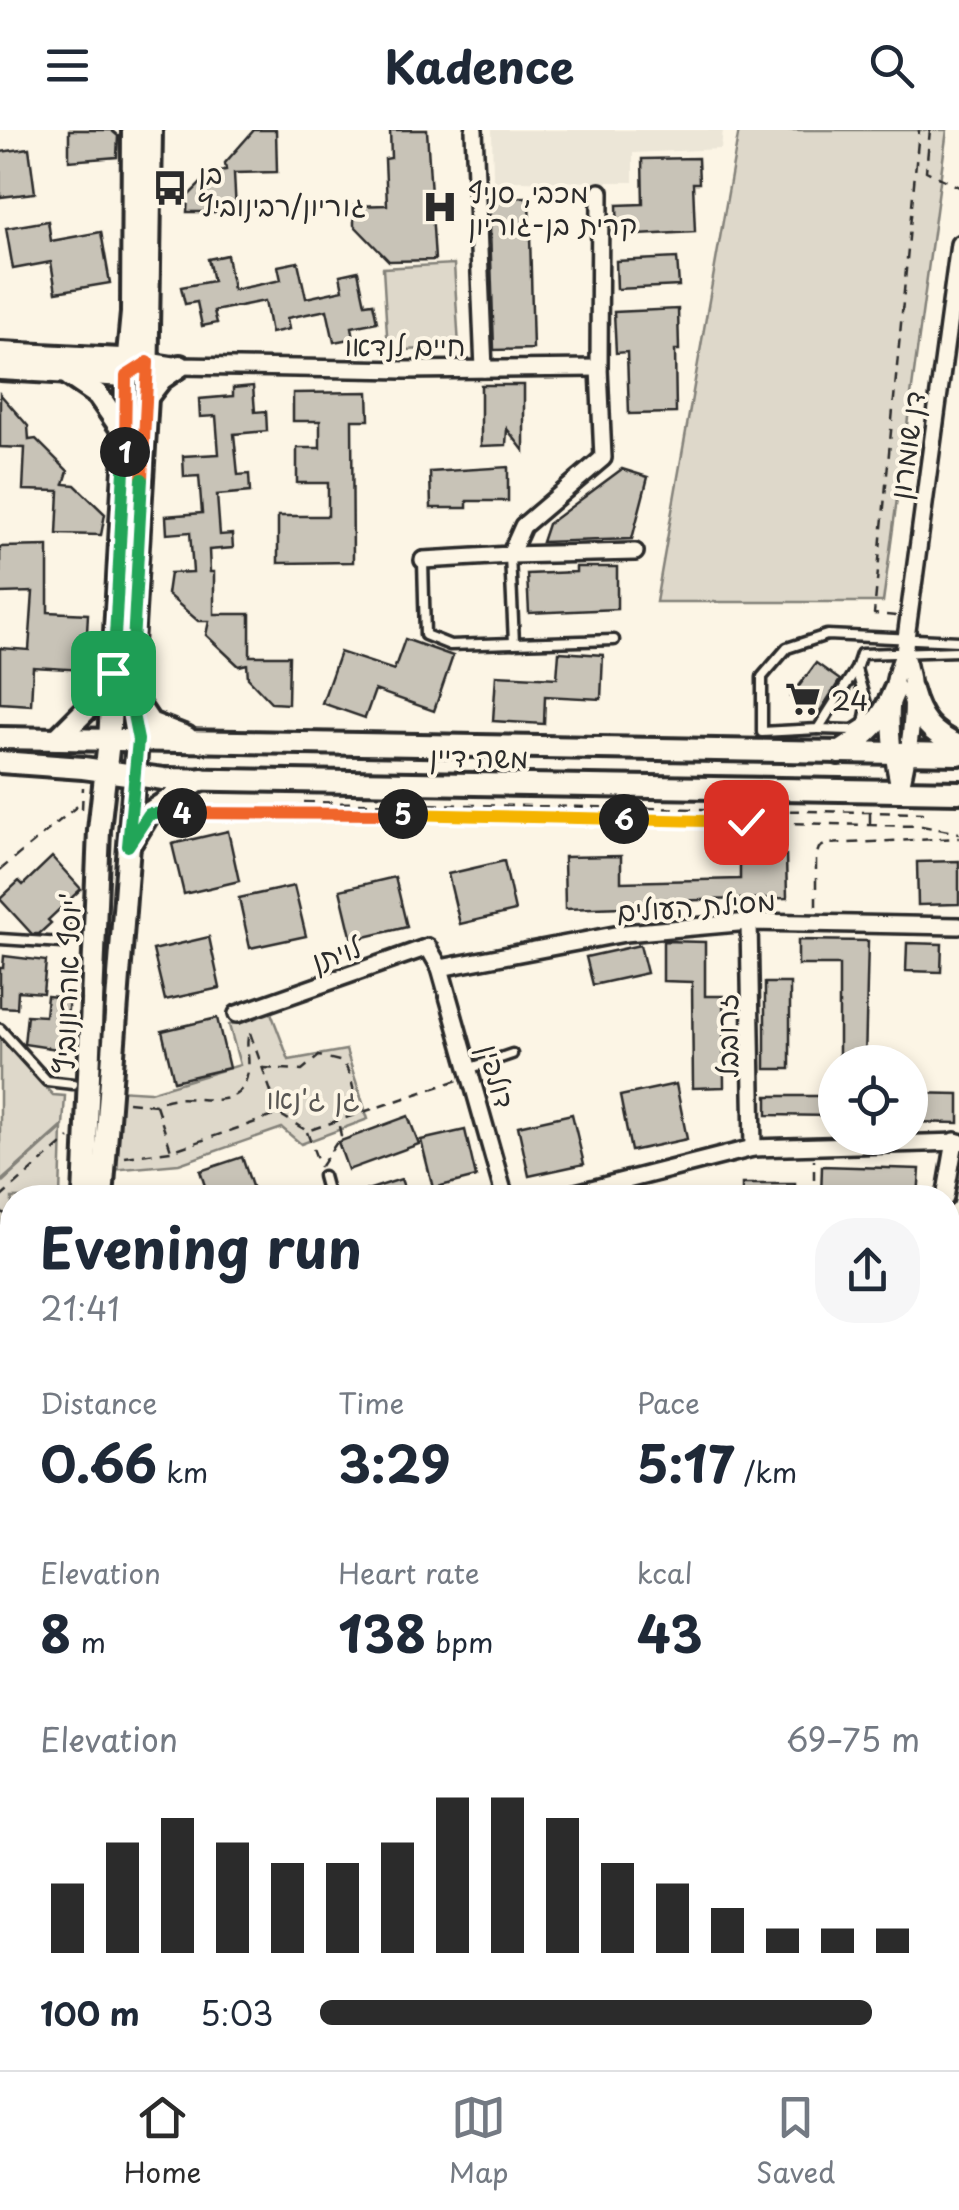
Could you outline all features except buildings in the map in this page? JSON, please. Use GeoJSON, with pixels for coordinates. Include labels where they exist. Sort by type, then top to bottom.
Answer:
{"type":"FeatureCollection","features":[{"type":"Feature","properties":{"kind":"main road"},"geometry":{"type":"LineString","coordinates":[[133,130],[134,366]]}},
{"type":"Feature","properties":{"kind":"main road"},"geometry":{"type":"LineString","coordinates":[[134,366],[152,130]]}},
{"type":"Feature","properties":{"kind":"main road"},"geometry":{"type":"LineString","coordinates":[[101,356],[117,340],[132,313]]}},
{"type":"Feature","properties":{"kind":"main road"},"geometry":{"type":"LineString","coordinates":[[0,352],[101,356],[134,366]]}},
{"type":"Feature","properties":{"kind":"main road"},"geometry":{"type":"LineString","coordinates":[[0,369],[69,374],[134,366]]}},
{"type":"Feature","properties":{"kind":"main road","name":"יוסף אהרונוביץ'"},"geometry":{"type":"LineString","coordinates":[[103,1185],[138,740],[130,692],[147,398],[134,366]]}},
{"type":"Feature","properties":{"kind":"main road","name":"יוסף אהרונוביץ'"},"geometry":{"type":"LineString","coordinates":[[85,1185],[100,830],[110,741],[126,434],[134,366]]}},
{"type":"Feature","properties":{"kind":"main road"},"geometry":{"type":"LineString","coordinates":[[147,398],[161,379],[180,366]]}},
{"type":"Feature","properties":{"kind":"main road"},"geometry":{"type":"LineString","coordinates":[[69,374],[98,395],[126,434]]}},
{"type":"Feature","properties":{"kind":"main road"},"geometry":{"type":"LineString","coordinates":[[57,739],[101,694],[113,673]]}},
{"type":"Feature","properties":{"kind":"main road"},"geometry":{"type":"LineString","coordinates":[[838,753],[874,728],[903,690],[933,732],[959,746]]}},
{"type":"Feature","properties":{"kind":"main road"},"geometry":{"type":"LineString","coordinates":[[130,692],[150,723],[202,744]]}},
{"type":"Feature","properties":{"kind":"main road","name":"משה דיין"},"geometry":{"type":"LineString","coordinates":[[0,738],[959,754]]}},
{"type":"Feature","properties":{"kind":"main road","name":"משה דיין"},"geometry":{"type":"LineString","coordinates":[[0,762],[202,779],[959,792]]}},
{"type":"Feature","properties":{"kind":"main road"},"geometry":{"type":"LineString","coordinates":[[128,846],[149,814],[202,779]]}},
{"type":"Feature","properties":{"kind":"street","name":"חיים לנדאו"},"geometry":{"type":"LineString","coordinates":[[134,366],[465,373],[484,368],[474,130]]}},
{"type":"Feature","properties":{"kind":"street"},"geometry":{"type":"LineString","coordinates":[[510,555],[524,526],[603,458],[600,192]]}},
{"type":"Feature","properties":{"kind":"street","name":"דן שומרון"},"geometry":{"type":"LineString","coordinates":[[900,791],[903,690],[896,670],[904,647],[959,244]]}},
{"type":"Feature","properties":{"kind":"street"},"geometry":{"type":"LineString","coordinates":[[484,368],[600,368]]}},
{"type":"Feature","properties":{"kind":"street"},"geometry":{"type":"LineString","coordinates":[[423,560],[635,552]]}},
{"type":"Feature","properties":{"kind":"street","name":"מסילת העולים"},"geometry":{"type":"LineString","coordinates":[[440,968],[625,933],[750,922],[959,926]]}},
{"type":"Feature","properties":{"kind":"street","name":"זרובבל"},"geometry":{"type":"LineString","coordinates":[[750,922],[753,1148]]}},
{"type":"Feature","properties":{"kind":"street","name":"לויתן"},"geometry":{"type":"LineString","coordinates":[[240,1014],[428,947],[440,968]]}},
{"type":"Feature","properties":{"kind":"street","name":"דולפין"},"geometry":{"type":"LineString","coordinates":[[440,968],[503,1185]]}},
{"type":"Feature","properties":{"kind":"street"},"geometry":{"type":"LineString","coordinates":[[607,1185],[753,1148],[957,1142],[948,1185]]}},
{"type":"Feature","properties":{"kind":"lane"},"geometry":{"type":"LineString","coordinates":[[510,555],[514,643]]}},
{"type":"Feature","properties":{"kind":"lane"},"geometry":{"type":"LineString","coordinates":[[423,560],[425,635],[450,645],[614,640]]}},
{"type":"Feature","properties":{"kind":"lane"},"geometry":{"type":"LineString","coordinates":[[856,669],[867,707],[864,723],[854,730],[762,732],[762,677],[787,648],[827,635],[959,651]]}},
{"type":"Feature","properties":{"kind":"lane"},"geometry":{"type":"LineString","coordinates":[[818,729],[856,669],[861,654],[959,641]]}},
{"type":"Feature","properties":{"kind":"lane"},"geometry":{"type":"LineString","coordinates":[[0,940],[63,943],[74,927]]}},
{"type":"Feature","properties":{"kind":"lane"},"geometry":{"type":"LineString","coordinates":[[0,1029],[46,1081],[73,1084]]}},
{"type":"Feature","properties":{"kind":"lane"},"geometry":{"type":"LineString","coordinates":[[472,1071],[512,1054]]}},
{"type":"Feature","properties":{"kind":"lane"},"geometry":{"type":"LineString","coordinates":[[322,1176],[325,1185]]}},
{"type":"Feature","properties":{"kind":"path"},"geometry":{"type":"LineString","coordinates":[[908,617],[874,614],[919,130]]}},
{"type":"Feature","properties":{"kind":"path"},"geometry":{"type":"LineString","coordinates":[[930,130],[926,170],[959,187]]}},
{"type":"Feature","properties":{"kind":"path"},"geometry":{"type":"LineString","coordinates":[[82,818],[84,768]]}},
{"type":"Feature","properties":{"kind":"path"},"geometry":{"type":"LineString","coordinates":[[0,870],[82,802]]}},
{"type":"Feature","properties":{"kind":"path"},"geometry":{"type":"LineString","coordinates":[[304,802],[923,813]]}},
{"type":"Feature","properties":{"kind":"path"},"geometry":{"type":"LineString","coordinates":[[149,814],[396,814],[850,824],[922,826],[959,835]]}},
{"type":"Feature","properties":{"kind":"path"},"geometry":{"type":"LineString","coordinates":[[816,923],[819,848],[826,844],[959,835]]}},
{"type":"Feature","properties":{"kind":"path"},"geometry":{"type":"LineString","coordinates":[[240,1014],[279,1114],[307,1130],[320,1167],[341,1136],[338,1121]]}},
{"type":"Feature","properties":{"kind":"path"},"geometry":{"type":"LineString","coordinates":[[112,1101],[223,1101],[242,1086],[248,1070],[245,1046],[249,1032]]}},
{"type":"Feature","properties":{"kind":"path"},"geometry":{"type":"LineString","coordinates":[[263,1068],[302,1070],[320,1056],[344,1062],[353,1076],[356,1102],[362,1112]]}},
{"type":"Feature","properties":{"kind":"path"},"geometry":{"type":"LineString","coordinates":[[307,1130],[472,1071]]}},
{"type":"Feature","properties":{"kind":"path"},"geometry":{"type":"LineString","coordinates":[[156,1104],[171,1151]]}},
{"type":"Feature","properties":{"kind":"path"},"geometry":{"type":"LineString","coordinates":[[106,1159],[171,1151],[279,1114]]}},
{"type":"Feature","properties":{"kind":"path"},"geometry":{"type":"LineString","coordinates":[[15,1185],[88,1120]]}},
{"type":"Feature","properties":{"kind":"path"},"geometry":{"type":"LineString","coordinates":[[814,1149],[814,1185]]}},
{"type":"Feature","properties":{"kind":"shaded area"},"geometry":{"type":"Polygon","coordinates":[[[492,130],[723,130],[721,149],[633,153],[633,182],[493,181],[492,130]]]}},
{"type":"Feature","properties":{"kind":"green space"},"geometry":{"type":"Polygon","coordinates":[[[739,130],[947,130],[883,602],[656,602],[739,130]]]}},
{"type":"Feature","properties":{"kind":"green space"},"geometry":{"type":"Polygon","coordinates":[[[454,264],[459,347],[388,351],[383,268],[454,264]]]}},
{"type":"Feature","properties":{"kind":"green space","name":"גן ג'נאו"},"geometry":{"type":"Polygon","coordinates":[[[270,1010],[289,1060],[346,1050],[368,1119],[301,1144],[282,1128],[179,1164],[112,1170],[117,1090],[150,1092],[240,1065],[229,1025],[270,1010]]]}},
{"type":"Feature","properties":{"kind":"green space"},"geometry":{"type":"Polygon","coordinates":[[[0,1039],[53,1095],[65,1096],[63,1126],[0,1182],[0,1039]]]}},
{"type":"Feature","properties":{"kind":"green space"},"geometry":{"type":"Polygon","coordinates":[[[62,1128],[60,1185],[0,1184],[62,1128]]]}},
{"type":"Feature","properties":{"kind":"place","name":"בן גוריון/רבינוביץ"},"geometry":{"type":"Point","coordinates":[170,188]}},
{"type":"Feature","properties":{"kind":"place","name":"מכבי, סניף קרית בן-גוריון"},"geometry":{"type":"Point","coordinates":[440,207]}},
{"type":"Feature","properties":{"kind":"place","name":"24"},"geometry":{"type":"Point","coordinates":[803,699]}},
{"type":"Feature","properties":{"kind":"route"},"geometry":{"type":"LineString","coordinates":[[113,673],[126,376],[148,362],[130,692],[138,740],[128,846],[149,814],[376,813],[746,822]]}}]}
